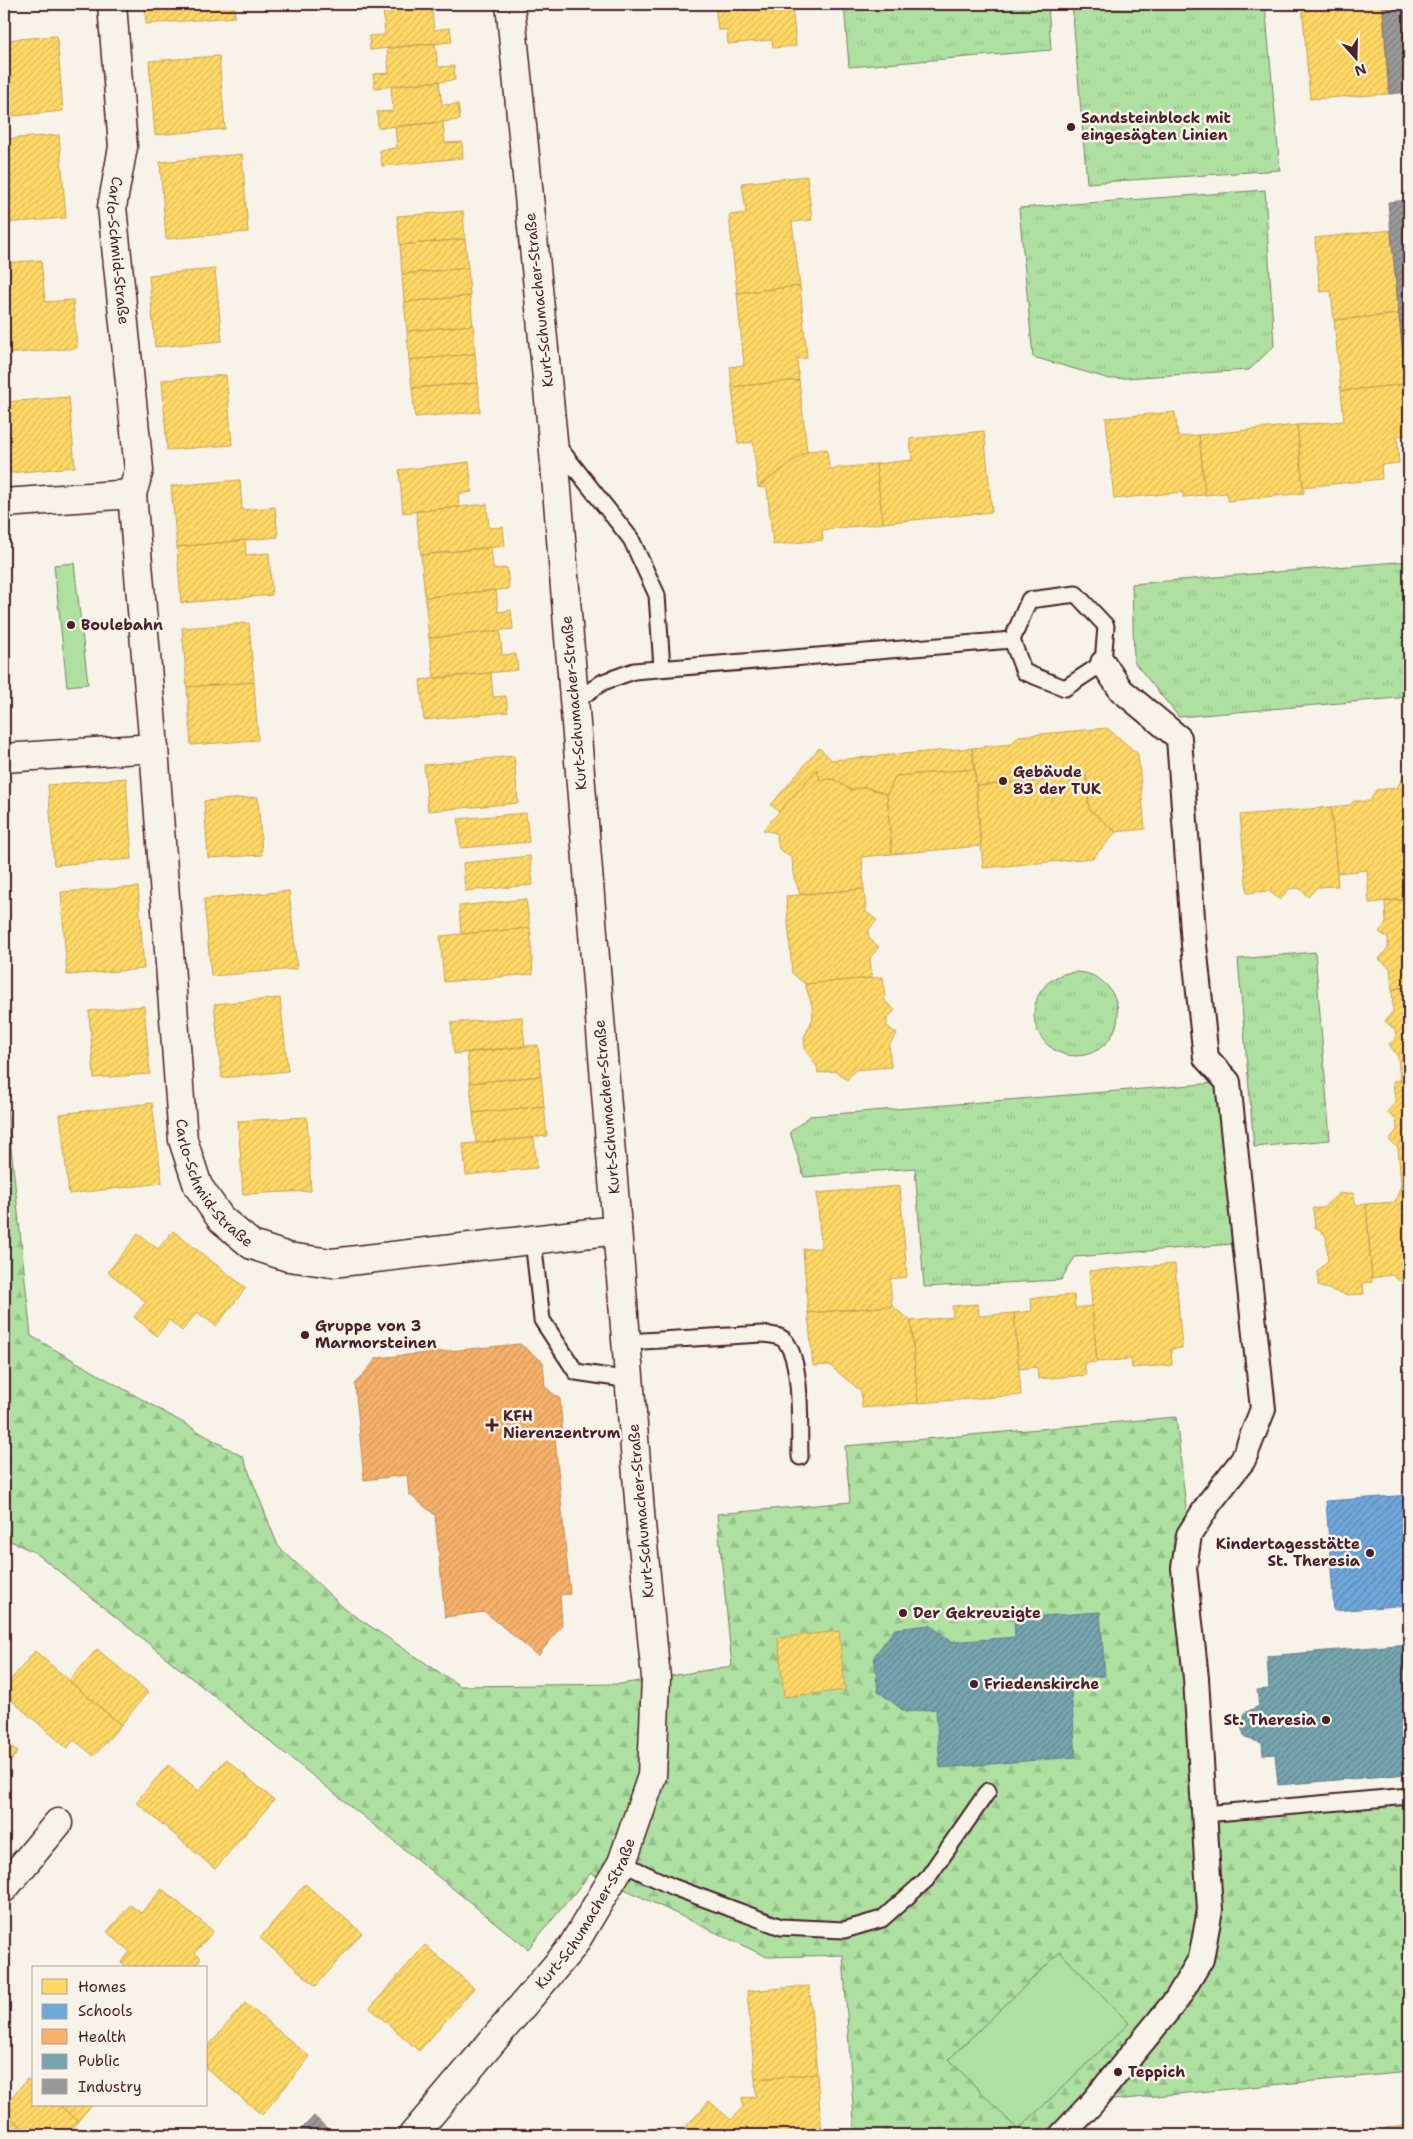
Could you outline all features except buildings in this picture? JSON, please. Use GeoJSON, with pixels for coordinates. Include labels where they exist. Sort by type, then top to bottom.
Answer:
{"type":"FeatureCollection","features":[{"type":"Feature","properties":{"kind":"street","name":"Carlo-Schmid-Straße"},"geometry":{"type":"LineString","coordinates":[[112,4],[123,147],[112,207],[139,470],[132,494],[154,748],[183,1140],[198,1186],[221,1219],[252,1245],[288,1257],[332,1263],[617,1230]]}},
{"type":"Feature","properties":{"kind":"street","name":"Kurt-Schumacher-Straße"},"geometry":{"type":"LineString","coordinates":[[413,2135],[572,1947],[622,1863],[652,1776],[656,1678],[626,1342],[553,440],[510,4]]}},
{"type":"Feature","properties":{"kind":"street"},"geometry":{"type":"LineString","coordinates":[[4,503],[132,494]]}},
{"type":"Feature","properties":{"kind":"street"},"geometry":{"type":"LineString","coordinates":[[1062,2135],[1093,2102],[1177,1999],[1201,1959],[1210,1910],[1196,1678],[1184,1568],[1189,1535],[1210,1502],[1243,1460],[1263,1409],[1228,1082],[1206,1058],[1194,945],[1178,738],[1122,690],[1103,663]]}},
{"type":"Feature","properties":{"kind":"street"},"geometry":{"type":"LineString","coordinates":[[4,758],[154,748]]}},
{"type":"Feature","properties":{"kind":"street"},"geometry":{"type":"LineString","coordinates":[[4,1888],[58,1823]]}},
{"type":"Feature","properties":{"kind":"lane"},"geometry":{"type":"LineString","coordinates":[[553,440],[631,539],[657,595],[662,668]]}},
{"type":"Feature","properties":{"kind":"lane"},"geometry":{"type":"LineString","coordinates":[[1076,594],[1106,626],[1103,663],[1065,688],[1024,672],[1012,640],[1029,600],[1076,594]]}},
{"type":"Feature","properties":{"kind":"lane"},"geometry":{"type":"LineString","coordinates":[[574,702],[603,682],[634,671],[1012,640]]}},
{"type":"Feature","properties":{"kind":"lane"},"geometry":{"type":"LineString","coordinates":[[533,1240],[542,1320],[576,1372],[630,1380]]}},
{"type":"Feature","properties":{"kind":"lane"},"geometry":{"type":"LineString","coordinates":[[626,1342],[762,1334],[778,1336],[786,1342],[796,1367],[800,1457]]}},
{"type":"Feature","properties":{"kind":"lane"},"geometry":{"type":"LineString","coordinates":[[622,1863],[673,1887],[781,1927],[844,1930],[882,1919],[926,1880],[988,1791]]}},
{"type":"Feature","properties":{"kind":"lane"},"geometry":{"type":"LineString","coordinates":[[1205,1814],[1409,1796]]}},
{"type":"Feature","properties":{"kind":"green space"},"geometry":{"type":"Polygon","coordinates":[[[844,4],[1048,4],[1051,50],[849,67],[844,4]]]}},
{"type":"Feature","properties":{"kind":"green space"},"geometry":{"type":"Polygon","coordinates":[[[1072,4],[1265,4],[1280,170],[1087,183],[1072,4]]]}},
{"type":"Feature","properties":{"kind":"green space"},"geometry":{"type":"Polygon","coordinates":[[[1265,190],[1274,346],[1249,370],[1110,379],[1033,357],[1019,208],[1265,190]]]}},
{"type":"Feature","properties":{"kind":"green space"},"geometry":{"type":"Polygon","coordinates":[[[1409,561],[1409,697],[1179,717],[1134,662],[1132,584],[1409,561]]]}},
{"type":"Feature","properties":{"kind":"green space","name":"Boulebahn"},"geometry":{"type":"Polygon","coordinates":[[[74,563],[88,684],[67,686],[54,565],[74,563]]]}},
{"type":"Feature","properties":{"kind":"green space"},"geometry":{"type":"Polygon","coordinates":[[[1315,952],[1330,1140],[1254,1147],[1238,959],[1315,952]]]}},
{"type":"Feature","properties":{"kind":"green space"},"geometry":{"type":"Polygon","coordinates":[[[1076,972],[1092,975],[1106,984],[1115,998],[1118,1014],[1115,1030],[1106,1044],[1092,1053],[1076,1056],[1060,1053],[1046,1044],[1037,1030],[1034,1014],[1037,998],[1046,984],[1060,975],[1076,972]]]}},
{"type":"Feature","properties":{"kind":"green space"},"geometry":{"type":"Polygon","coordinates":[[[4,1080],[31,1336],[243,1457],[278,1546],[346,1610],[460,1686],[621,1684],[732,1666],[717,1514],[850,1502],[845,1446],[1176,1417],[1189,1535],[1205,1814],[1409,1796],[1409,2072],[1093,2102],[1062,2135],[855,2135],[843,1955],[767,1957],[591,1873],[528,1949],[36,1553],[4,1538],[4,1080]]]}},
{"type":"Feature","properties":{"kind":"green space"},"geometry":{"type":"Polygon","coordinates":[[[1228,1082],[1245,1243],[1075,1257],[1061,1280],[924,1287],[915,1168],[804,1177],[790,1132],[810,1116],[1228,1082]]]}},
{"type":"Feature","properties":{"kind":"green space"},"geometry":{"type":"Polygon","coordinates":[[[1060,1952],[1129,2023],[1018,2130],[949,2059],[1060,1952]]]}},
{"type":"Feature","properties":{"kind":"place","name":"Sandsteinblock mit eingesägten Linien"},"geometry":{"type":"Point","coordinates":[1071,127]}},
{"type":"Feature","properties":{"kind":"place","name":"Boulebahn"},"geometry":{"type":"Point","coordinates":[71,625]}},
{"type":"Feature","properties":{"kind":"place","name":"Gebäude 83 der TUK"},"geometry":{"type":"Point","coordinates":[1003,781]}},
{"type":"Feature","properties":{"kind":"place","name":"Gruppe von 3 Marmorsteinen"},"geometry":{"type":"Point","coordinates":[305,1335]}},
{"type":"Feature","properties":{"kind":"place","name":"KFH Nierenzentrum"},"geometry":{"type":"Point","coordinates":[492,1425]}},
{"type":"Feature","properties":{"kind":"place","name":"Kindertagesstätte St. Theresia"},"geometry":{"type":"Point","coordinates":[1370,1553]}},
{"type":"Feature","properties":{"kind":"place","name":"Der Gekreuzigte"},"geometry":{"type":"Point","coordinates":[903,1613]}},
{"type":"Feature","properties":{"kind":"place","name":"Friedenskirche"},"geometry":{"type":"Point","coordinates":[974,1684]}},
{"type":"Feature","properties":{"kind":"place","name":"St. Theresia"},"geometry":{"type":"Point","coordinates":[1326,1720]}},
{"type":"Feature","properties":{"kind":"place","name":"Teppich"},"geometry":{"type":"Point","coordinates":[1118,2072]}}]}
